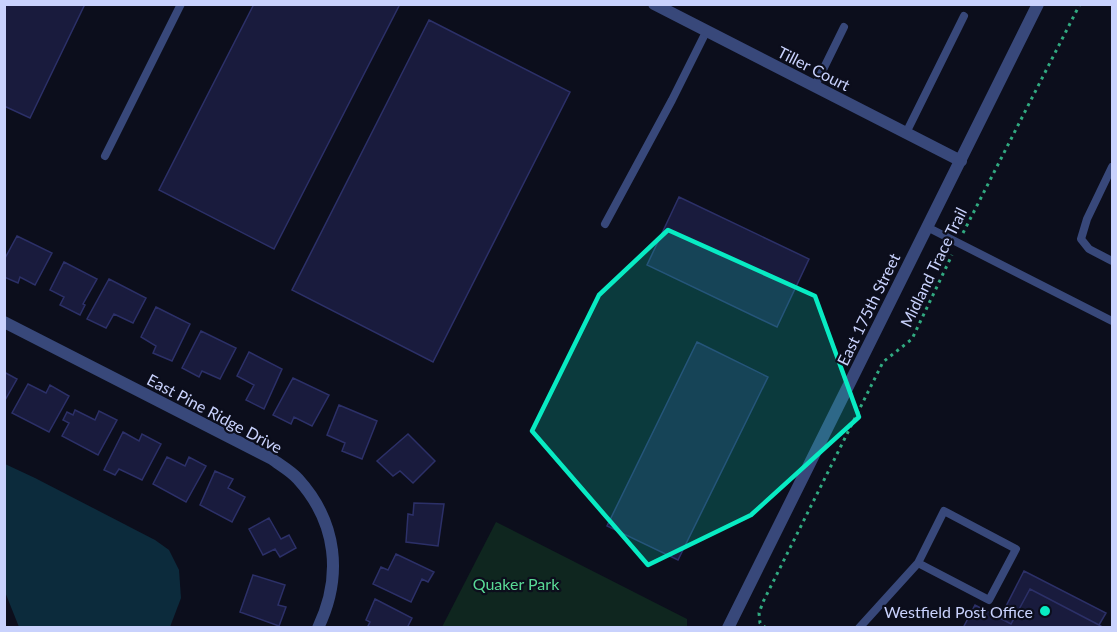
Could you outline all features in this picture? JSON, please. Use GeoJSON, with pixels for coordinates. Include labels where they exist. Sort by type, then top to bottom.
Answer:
{"type":"FeatureCollection","features":[{"type":"Feature","properties":{"kind":"street","name":"Tiller Court"},"geometry":{"type":"LineString","coordinates":[[654,4],[961,160]]}},
{"type":"Feature","properties":{"kind":"street","name":"East 175th Street"},"geometry":{"type":"LineString","coordinates":[[728,627],[1038,4]]}},
{"type":"Feature","properties":{"kind":"street","name":"East Pine Ridge Drive"},"geometry":{"type":"LineString","coordinates":[[4,322],[272,459],[296,477],[315,501],[324,520],[334,561],[331,589],[318,627]]}},
{"type":"Feature","properties":{"kind":"lane"},"geometry":{"type":"LineString","coordinates":[[105,156],[181,4]]}},
{"type":"Feature","properties":{"kind":"lane"},"geometry":{"type":"LineString","coordinates":[[906,133],[964,16]]}},
{"type":"Feature","properties":{"kind":"lane"},"geometry":{"type":"LineString","coordinates":[[815,86],[844,27]]}},
{"type":"Feature","properties":{"kind":"lane"},"geometry":{"type":"LineString","coordinates":[[605,225],[706,32]]}},
{"type":"Feature","properties":{"kind":"lane"},"geometry":{"type":"LineString","coordinates":[[1113,167],[1087,219],[1081,238],[1089,249],[1113,261]]}},
{"type":"Feature","properties":{"kind":"lane"},"geometry":{"type":"LineString","coordinates":[[927,227],[1113,321]]}},
{"type":"Feature","properties":{"kind":"lane"},"geometry":{"type":"LineString","coordinates":[[860,627],[918,563],[944,511],[1016,549],[989,600],[918,563]]}},
{"type":"Feature","properties":{"kind":"path","name":"Midland Trace Trail"},"geometry":{"type":"LineString","coordinates":[[766,627],[760,623],[759,613],[763,602],[883,362],[912,339],[958,243],[1080,4]]}},
{"type":"Feature","properties":{"kind":"highlighted area"},"geometry":{"type":"Polygon","coordinates":[[[668,230],[815,296],[859,417],[751,515],[648,565],[532,431],[599,295],[668,230]]]}},
{"type":"Feature","properties":{"kind":"green space","name":"Quaker Park"},"geometry":{"type":"Polygon","coordinates":[[[496,522],[687,619],[687,627],[442,627],[496,522]]]}},
{"type":"Feature","properties":{"kind":"water"},"geometry":{"type":"Polygon","coordinates":[[[5,464],[155,540],[169,550],[179,570],[181,598],[170,627],[19,627],[5,592],[5,464]]]}},
{"type":"Feature","properties":{"kind":"building"},"geometry":{"type":"Polygon","coordinates":[[[4,4],[85,4],[30,118],[4,106],[4,4]]]}},
{"type":"Feature","properties":{"kind":"building"},"geometry":{"type":"Polygon","coordinates":[[[254,4],[400,4],[274,249],[159,190],[254,4]]]}},
{"type":"Feature","properties":{"kind":"building"},"geometry":{"type":"Polygon","coordinates":[[[429,20],[570,92],[433,362],[292,290],[429,20]]]}},
{"type":"Feature","properties":{"kind":"building"},"geometry":{"type":"Polygon","coordinates":[[[679,197],[809,259],[777,327],[647,265],[679,197]]]}},
{"type":"Feature","properties":{"kind":"building"},"geometry":{"type":"Polygon","coordinates":[[[17,236],[52,253],[35,285],[20,277],[18,283],[4,277],[4,260],[17,236]]]}},
{"type":"Feature","properties":{"kind":"building"},"geometry":{"type":"Polygon","coordinates":[[[64,262],[97,279],[83,304],[85,305],[80,315],[60,305],[64,297],[50,290],[64,262]]]}},
{"type":"Feature","properties":{"kind":"building"},"geometry":{"type":"Polygon","coordinates":[[[109,279],[146,298],[133,323],[114,314],[106,328],[87,319],[109,279]]]}},
{"type":"Feature","properties":{"kind":"building"},"geometry":{"type":"Polygon","coordinates":[[[156,307],[190,324],[172,361],[153,353],[156,346],[141,337],[156,307]]]}},
{"type":"Feature","properties":{"kind":"building"},"geometry":{"type":"Polygon","coordinates":[[[201,331],[236,348],[220,379],[202,371],[199,377],[182,368],[201,331]]]}},
{"type":"Feature","properties":{"kind":"building"},"geometry":{"type":"Polygon","coordinates":[[[697,342],[768,377],[678,560],[607,526],[697,342]]]}},
{"type":"Feature","properties":{"kind":"building"},"geometry":{"type":"Polygon","coordinates":[[[249,352],[282,369],[264,409],[246,400],[254,385],[237,376],[249,352]]]}},
{"type":"Feature","properties":{"kind":"building"},"geometry":{"type":"Polygon","coordinates":[[[4,372],[17,379],[4,402],[4,372]]]}},
{"type":"Feature","properties":{"kind":"building"},"geometry":{"type":"Polygon","coordinates":[[[293,378],[329,395],[312,426],[294,417],[291,424],[273,415],[293,378]]]}},
{"type":"Feature","properties":{"kind":"building"},"geometry":{"type":"Polygon","coordinates":[[[28,384],[46,393],[50,385],[69,396],[49,432],[12,413],[28,384]]]}},
{"type":"Feature","properties":{"kind":"building"},"geometry":{"type":"Polygon","coordinates":[[[339,405],[377,421],[362,459],[342,451],[345,443],[327,435],[339,405]]]}},
{"type":"Feature","properties":{"kind":"building"},"geometry":{"type":"Polygon","coordinates":[[[75,410],[95,420],[99,411],[117,420],[98,455],[62,436],[69,423],[63,420],[67,412],[73,415],[75,410]]]}},
{"type":"Feature","properties":{"kind":"building"},"geometry":{"type":"Polygon","coordinates":[[[123,432],[139,441],[142,434],[161,444],[142,480],[119,469],[115,475],[104,470],[123,432]]]}},
{"type":"Feature","properties":{"kind":"building"},"geometry":{"type":"Polygon","coordinates":[[[408,434],[435,461],[413,483],[400,471],[393,476],[377,461],[408,434]]]}},
{"type":"Feature","properties":{"kind":"building"},"geometry":{"type":"Polygon","coordinates":[[[167,457],[185,466],[189,457],[206,466],[186,502],[153,484],[167,457]]]}},
{"type":"Feature","properties":{"kind":"building"},"geometry":{"type":"Polygon","coordinates":[[[215,471],[233,479],[228,488],[245,497],[232,522],[200,505],[215,471]]]}},
{"type":"Feature","properties":{"kind":"building"},"geometry":{"type":"Polygon","coordinates":[[[414,503],[444,504],[438,546],[406,542],[408,514],[413,515],[414,503]]]}},
{"type":"Feature","properties":{"kind":"building"},"geometry":{"type":"Polygon","coordinates":[[[269,518],[281,539],[289,535],[296,548],[280,557],[275,549],[263,555],[249,529],[269,518]]]}},
{"type":"Feature","properties":{"kind":"building"},"geometry":{"type":"Polygon","coordinates":[[[396,554],[434,572],[428,582],[422,579],[411,602],[373,584],[381,567],[388,570],[396,554]]]}},
{"type":"Feature","properties":{"kind":"building"},"geometry":{"type":"Polygon","coordinates":[[[1024,571],[1106,613],[1099,625],[1030,589],[1011,624],[1000,618],[1024,571]]]}},
{"type":"Feature","properties":{"kind":"building"},"geometry":{"type":"Polygon","coordinates":[[[253,575],[285,585],[278,605],[286,607],[279,626],[240,612],[253,575]]]}},
{"type":"Feature","properties":{"kind":"building","name":"Westfield Post Office"},"geometry":{"type":"Polygon","coordinates":[[[1030,589],[1104,628],[963,628],[975,605],[1011,624],[1030,589]]]}},
{"type":"Feature","properties":{"kind":"building"},"geometry":{"type":"Polygon","coordinates":[[[375,599],[412,618],[407,628],[367,628],[370,622],[366,620],[375,599]]]}},
{"type":"Feature","properties":{"kind":"place","name":"Westfield Post Office"},"geometry":{"type":"Point","coordinates":[1045,611]}}]}
